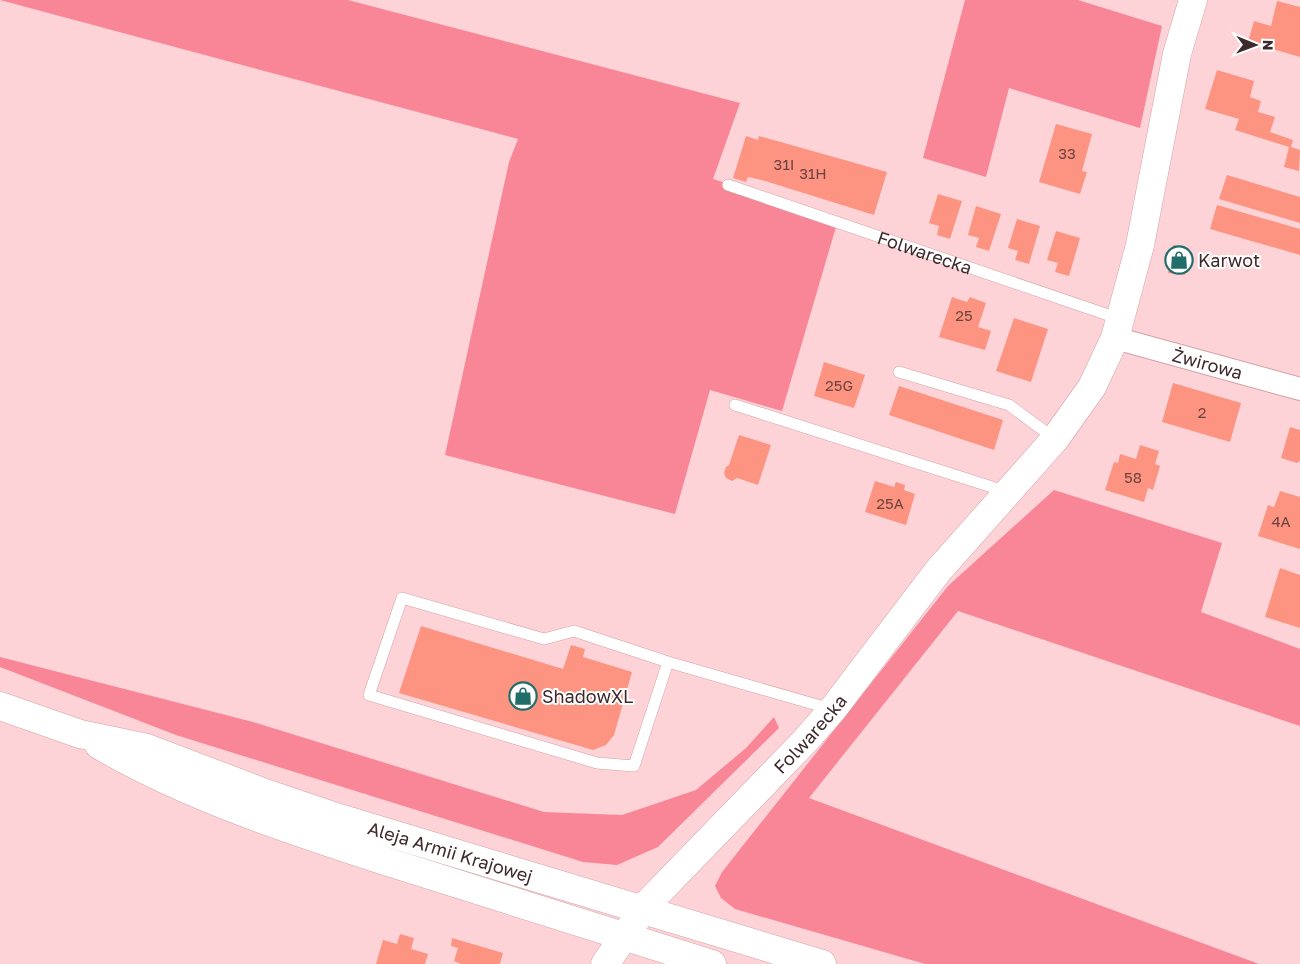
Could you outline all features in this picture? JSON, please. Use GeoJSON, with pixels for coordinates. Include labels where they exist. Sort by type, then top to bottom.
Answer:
{"type":"FeatureCollection","features":[{"type":"Feature","properties":{"kind":"main road","name":"Folwarecka"},"geometry":{"type":"LineString","coordinates":[[605,964],[643,910],[806,741],[833,709],[938,571],[1004,494],[1055,439],[1092,387],[1117,328],[1140,245],[1177,54],[1193,0]]}},
{"type":"Feature","properties":{"kind":"main road","name":"Aleja Armii Krajowej"},"geometry":{"type":"LineString","coordinates":[[0,706],[80,734],[147,748],[265,793],[339,818],[822,964]]}},
{"type":"Feature","properties":{"kind":"main road","name":"Aleja Armii Krajowej"},"geometry":{"type":"LineString","coordinates":[[80,734],[140,769],[246,813],[467,888],[712,964]]}},
{"type":"Feature","properties":{"kind":"street","name":"Żwirowa"},"geometry":{"type":"LineString","coordinates":[[1117,328],[1300,388]]}},
{"type":"Feature","properties":{"kind":"lane","name":"Folwarecka"},"geometry":{"type":"LineString","coordinates":[[728,185],[1117,328]]}},
{"type":"Feature","properties":{"kind":"lane"},"geometry":{"type":"LineString","coordinates":[[899,372],[1009,405],[1055,439]]}},
{"type":"Feature","properties":{"kind":"lane"},"geometry":{"type":"LineString","coordinates":[[735,405],[992,487],[1004,494]]}},
{"type":"Feature","properties":{"kind":"lane"},"geometry":{"type":"LineString","coordinates":[[668,662],[634,766],[596,763],[369,696],[402,598],[544,639],[574,631],[668,662],[833,709]]}},
{"type":"Feature","properties":{"kind":"shaded area"},"geometry":{"type":"Polygon","coordinates":[[[0,0],[348,0],[740,103],[713,179],[838,220],[782,411],[710,390],[675,514],[445,455],[509,162],[518,139],[0,0]]]}},
{"type":"Feature","properties":{"kind":"shaded area"},"geometry":{"type":"Polygon","coordinates":[[[965,0],[1078,0],[1162,26],[1140,128],[1009,88],[986,177],[923,158],[965,0]]]}},
{"type":"Feature","properties":{"kind":"shaded area"},"geometry":{"type":"Polygon","coordinates":[[[1054,490],[1222,543],[1201,612],[1300,649],[1300,726],[958,611],[809,798],[1259,964],[925,964],[735,909],[721,898],[715,886],[722,872],[948,586],[1054,490]]]}},
{"type":"Feature","properties":{"kind":"shaded area"},"geometry":{"type":"Polygon","coordinates":[[[0,657],[253,722],[544,812],[622,815],[696,790],[746,748],[774,717],[779,728],[658,847],[617,865],[583,862],[176,735],[0,667],[0,657]]]}},
{"type":"Feature","properties":{"kind":"building"},"geometry":{"type":"Polygon","coordinates":[[[1277,1],[1300,7],[1300,57],[1248,42],[1254,21],[1271,26],[1277,1]]]}},
{"type":"Feature","properties":{"kind":"building"},"geometry":{"type":"Polygon","coordinates":[[[1217,70],[1254,81],[1250,97],[1261,101],[1258,112],[1275,117],[1270,132],[1293,140],[1291,147],[1300,150],[1299,171],[1284,167],[1289,147],[1235,130],[1239,119],[1205,109],[1217,70]]]}},
{"type":"Feature","properties":{"kind":"building"},"geometry":{"type":"Polygon","coordinates":[[[1056,124],[1092,134],[1082,171],[1087,172],[1080,194],[1039,182],[1056,124]]]}},
{"type":"Feature","properties":{"kind":"building"},"geometry":{"type":"Polygon","coordinates":[[[746,136],[758,140],[759,136],[887,172],[874,215],[762,180],[748,177],[746,182],[733,178],[746,136]]]}},
{"type":"Feature","properties":{"kind":"building"},"geometry":{"type":"Polygon","coordinates":[[[1227,175],[1300,197],[1300,223],[1219,199],[1227,175]]]}},
{"type":"Feature","properties":{"kind":"building"},"geometry":{"type":"Polygon","coordinates":[[[938,194],[962,201],[950,239],[937,235],[939,226],[929,223],[938,194]]]}},
{"type":"Feature","properties":{"kind":"building"},"geometry":{"type":"Polygon","coordinates":[[[1217,205],[1300,229],[1300,255],[1210,229],[1217,205]]]}},
{"type":"Feature","properties":{"kind":"building"},"geometry":{"type":"Polygon","coordinates":[[[976,206],[1001,214],[989,251],[976,247],[979,238],[968,235],[976,206]]]}},
{"type":"Feature","properties":{"kind":"building"},"geometry":{"type":"Polygon","coordinates":[[[1017,219],[1040,226],[1029,264],[1015,260],[1018,251],[1008,248],[1017,219]]]}},
{"type":"Feature","properties":{"kind":"building"},"geometry":{"type":"Polygon","coordinates":[[[1056,231],[1080,238],[1069,276],[1055,272],[1058,263],[1047,260],[1056,231]]]}},
{"type":"Feature","properties":{"kind":"building","name":"Karwot"},"geometry":{"type":"Polygon","coordinates":[[[1173,245],[1189,248],[1185,275],[1168,273],[1173,245]]]}},
{"type":"Feature","properties":{"kind":"building"},"geometry":{"type":"Polygon","coordinates":[[[952,297],[967,302],[970,297],[986,303],[978,327],[991,331],[985,350],[939,337],[952,297]]]}},
{"type":"Feature","properties":{"kind":"building"},"geometry":{"type":"Polygon","coordinates":[[[1014,318],[1048,329],[1031,382],[996,371],[1014,318]]]}},
{"type":"Feature","properties":{"kind":"building"},"geometry":{"type":"Polygon","coordinates":[[[824,362],[865,375],[854,408],[814,396],[824,362]]]}},
{"type":"Feature","properties":{"kind":"building"},"geometry":{"type":"Polygon","coordinates":[[[1173,383],[1241,403],[1230,442],[1162,422],[1173,383]]]}},
{"type":"Feature","properties":{"kind":"building"},"geometry":{"type":"Polygon","coordinates":[[[899,386],[1003,420],[994,450],[889,415],[899,386]]]}},
{"type":"Feature","properties":{"kind":"building"},"geometry":{"type":"Polygon","coordinates":[[[1290,427],[1300,430],[1300,461],[1297,463],[1281,458],[1290,427]]]}},
{"type":"Feature","properties":{"kind":"building"},"geometry":{"type":"Polygon","coordinates":[[[739,435],[771,445],[758,485],[737,478],[732,481],[726,478],[724,473],[729,465],[739,435]]]}},
{"type":"Feature","properties":{"kind":"building"},"geometry":{"type":"Polygon","coordinates":[[[1140,445],[1159,451],[1155,464],[1160,466],[1153,490],[1148,488],[1144,502],[1105,490],[1114,462],[1118,463],[1120,454],[1136,459],[1140,445]]]}},
{"type":"Feature","properties":{"kind":"building"},"geometry":{"type":"Polygon","coordinates":[[[875,481],[894,487],[896,482],[905,485],[904,490],[915,494],[906,525],[865,512],[875,481]]]}},
{"type":"Feature","properties":{"kind":"building"},"geometry":{"type":"Polygon","coordinates":[[[1280,491],[1300,497],[1300,549],[1258,536],[1268,505],[1274,507],[1280,491]]]}},
{"type":"Feature","properties":{"kind":"building"},"geometry":{"type":"Polygon","coordinates":[[[1280,568],[1300,575],[1300,628],[1265,617],[1280,568]]]}},
{"type":"Feature","properties":{"kind":"building"},"geometry":{"type":"Polygon","coordinates":[[[421,626],[563,669],[571,645],[585,649],[583,657],[632,672],[614,735],[606,745],[593,750],[399,693],[421,626]]]}},
{"type":"Feature","properties":{"kind":"building"},"geometry":{"type":"Polygon","coordinates":[[[400,934],[414,938],[411,949],[428,954],[425,964],[376,964],[383,940],[397,944],[400,934]]]}},
{"type":"Feature","properties":{"kind":"building"},"geometry":{"type":"Polygon","coordinates":[[[452,938],[503,953],[500,964],[461,964],[454,961],[458,948],[451,946],[452,938]]]}},
{"type":"Feature","properties":{"kind":"place","name":"Karwot"},"geometry":{"type":"Point","coordinates":[1179,260]}},
{"type":"Feature","properties":{"kind":"place","name":"ShadowXL"},"geometry":{"type":"Point","coordinates":[523,696]}}]}
